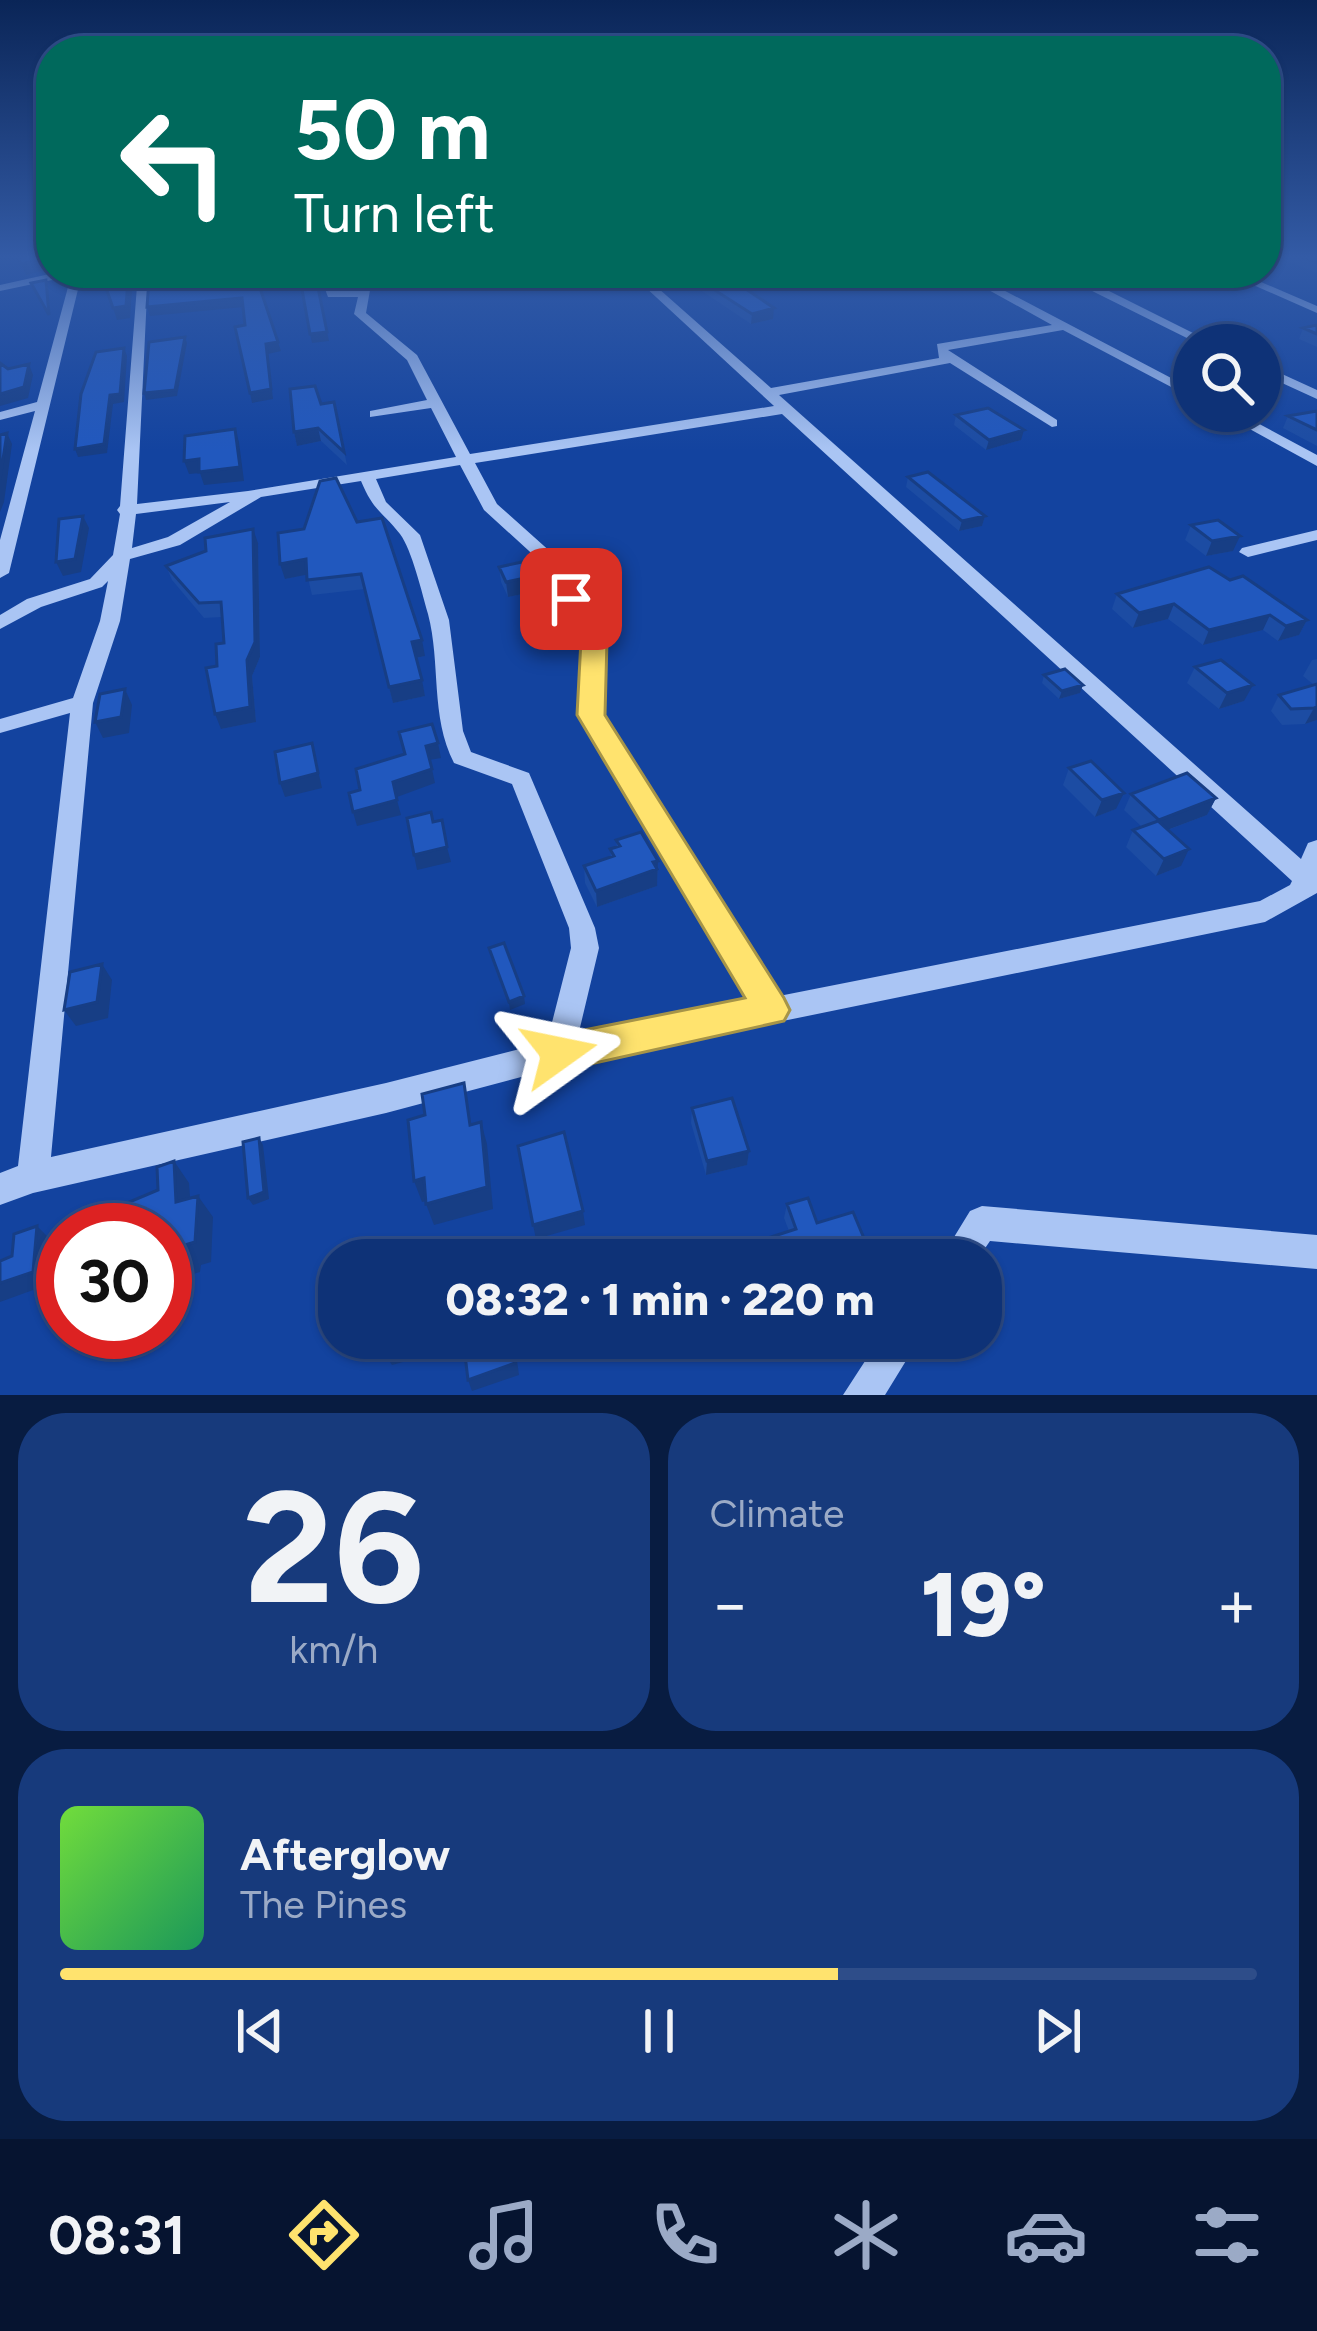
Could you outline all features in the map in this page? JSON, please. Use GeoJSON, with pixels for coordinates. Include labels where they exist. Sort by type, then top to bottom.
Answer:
{"type":"FeatureCollection","features":[{"type":"Feature","properties":{"kind":"street"},"geometry":{"type":"LineString","coordinates":[[0,573],[62,320]]}},
{"type":"Feature","properties":{"kind":"street"},"geometry":{"type":"LineString","coordinates":[[33,1177],[82,703],[110,621],[122,556],[139,320]]}},
{"type":"Feature","properties":{"kind":"street"},"geometry":{"type":"LineString","coordinates":[[367,320],[412,358],[490,507],[548,558],[594,640],[591,715],[771,1010]]}},
{"type":"Feature","properties":{"kind":"street"},"geometry":{"type":"LineString","coordinates":[[687,320],[1312,884]]}},
{"type":"Feature","properties":{"kind":"street"},"geometry":{"type":"LineString","coordinates":[[1055,320],[1173,383]]}},
{"type":"Feature","properties":{"kind":"street"},"geometry":{"type":"LineString","coordinates":[[1052,423],[941,347],[1067,326]]}},
{"type":"Feature","properties":{"kind":"street"},"geometry":{"type":"LineString","coordinates":[[768,393],[950,357]]}},
{"type":"Feature","properties":{"kind":"street"},"geometry":{"type":"LineString","coordinates":[[1281,378],[1317,395]]}},
{"type":"Feature","properties":{"kind":"street"},"geometry":{"type":"LineString","coordinates":[[375,414],[436,404]]}},
{"type":"Feature","properties":{"kind":"street"},"geometry":{"type":"LineString","coordinates":[[0,416],[41,406]]}},
{"type":"Feature","properties":{"kind":"street"},"geometry":{"type":"LineString","coordinates":[[125,510],[784,409]]}},
{"type":"Feature","properties":{"kind":"street"},"geometry":{"type":"LineString","coordinates":[[1264,432],[1317,461]]}},
{"type":"Feature","properties":{"kind":"street"},"geometry":{"type":"LineString","coordinates":[[367,476],[379,504],[411,535],[439,620],[452,731],[462,757],[521,778],[581,928],[586,948],[559,1053]]}},
{"type":"Feature","properties":{"kind":"street"},"geometry":{"type":"LineString","coordinates":[[0,623],[34,603],[96,583],[122,556],[174,541],[257,493]]}},
{"type":"Feature","properties":{"kind":"street"},"geometry":{"type":"LineString","coordinates":[[1248,551],[1317,535]]}},
{"type":"Feature","properties":{"kind":"street"},"geometry":{"type":"LineString","coordinates":[[0,726],[82,703]]}},
{"type":"Feature","properties":{"kind":"street"},"geometry":{"type":"LineString","coordinates":[[0,1190],[33,1177],[386,1098],[559,1053],[1265,911],[1291,901],[1312,884],[1317,850]]}},
{"type":"Feature","properties":{"kind":"street"},"geometry":{"type":"LineString","coordinates":[[971,1239],[982,1223],[1317,1252]]}},
{"type":"Feature","properties":{"kind":"street"},"geometry":{"type":"LineString","coordinates":[[862,1395],[887,1359]]}},
{"type":"Feature","properties":{"kind":"building"},"geometry":{"type":"Polygon","coordinates":[[[244,320],[271,320],[278,342],[266,344],[271,389],[250,393],[235,327],[245,325],[244,320]]]}},
{"type":"Feature","properties":{"kind":"building"},"geometry":{"type":"Polygon","coordinates":[[[307,320],[325,320],[327,332],[310,334],[307,320]]]}},
{"type":"Feature","properties":{"kind":"building"},"geometry":{"type":"Polygon","coordinates":[[[185,337],[175,390],[144,393],[149,342],[185,337]]]}},
{"type":"Feature","properties":{"kind":"building"},"geometry":{"type":"Polygon","coordinates":[[[124,348],[120,394],[110,395],[104,444],[75,449],[81,394],[96,352],[124,348]]]}},
{"type":"Feature","properties":{"kind":"building"},"geometry":{"type":"Polygon","coordinates":[[[0,363],[8,369],[29,364],[24,387],[0,394],[0,363]]]}},
{"type":"Feature","properties":{"kind":"building"},"geometry":{"type":"Polygon","coordinates":[[[315,386],[321,404],[334,402],[344,452],[318,428],[294,432],[290,389],[315,386]]]}},
{"type":"Feature","properties":{"kind":"building"},"geometry":{"type":"Polygon","coordinates":[[[988,408],[1024,430],[989,440],[956,415],[988,408]]]}},
{"type":"Feature","properties":{"kind":"building"},"geometry":{"type":"Polygon","coordinates":[[[1317,411],[1317,430],[1288,416],[1317,411]]]}},
{"type":"Feature","properties":{"kind":"building"},"geometry":{"type":"Polygon","coordinates":[[[235,429],[240,467],[199,472],[199,459],[184,461],[185,436],[235,429]]]}},
{"type":"Feature","properties":{"kind":"building"},"geometry":{"type":"Polygon","coordinates":[[[7,433],[0,479],[0,435],[7,433]]]}},
{"type":"Feature","properties":{"kind":"building"},"geometry":{"type":"Polygon","coordinates":[[[928,472],[985,516],[962,521],[908,477],[928,472]]]}},
{"type":"Feature","properties":{"kind":"building"},"geometry":{"type":"Polygon","coordinates":[[[336,478],[357,522],[382,518],[422,640],[412,642],[422,680],[389,687],[361,574],[307,580],[306,559],[280,564],[278,533],[304,529],[320,481],[336,478]]]}},
{"type":"Feature","properties":{"kind":"building"},"geometry":{"type":"Polygon","coordinates":[[[83,516],[75,559],[56,562],[59,519],[83,516]]]}},
{"type":"Feature","properties":{"kind":"building"},"geometry":{"type":"Polygon","coordinates":[[[1218,520],[1240,536],[1212,541],[1191,525],[1218,520]]]}},
{"type":"Feature","properties":{"kind":"building"},"geometry":{"type":"Polygon","coordinates":[[[253,529],[255,642],[247,660],[250,707],[215,714],[206,668],[217,666],[216,644],[224,643],[221,602],[199,603],[166,566],[206,551],[205,538],[253,529]]]}},
{"type":"Feature","properties":{"kind":"building"},"geometry":{"type":"Polygon","coordinates":[[[522,562],[530,577],[506,582],[499,567],[522,562]]]}},
{"type":"Feature","properties":{"kind":"building"},"geometry":{"type":"Polygon","coordinates":[[[1209,567],[1230,580],[1243,576],[1307,620],[1286,626],[1270,615],[1209,630],[1174,604],[1139,613],[1117,594],[1209,567]]]}},
{"type":"Feature","properties":{"kind":"building"},"geometry":{"type":"Polygon","coordinates":[[[1221,660],[1253,685],[1227,693],[1195,667],[1221,660]]]}},
{"type":"Feature","properties":{"kind":"building"},"geometry":{"type":"Polygon","coordinates":[[[1065,669],[1083,685],[1062,691],[1044,675],[1065,669]]]}},
{"type":"Feature","properties":{"kind":"building"},"geometry":{"type":"Polygon","coordinates":[[[1317,684],[1314,708],[1291,709],[1279,695],[1317,684]]]}},
{"type":"Feature","properties":{"kind":"building"},"geometry":{"type":"Polygon","coordinates":[[[125,689],[121,717],[95,722],[100,694],[125,689]]]}},
{"type":"Feature","properties":{"kind":"building"},"geometry":{"type":"Polygon","coordinates":[[[432,724],[438,743],[426,746],[432,769],[393,782],[397,800],[353,812],[349,793],[360,790],[356,769],[405,754],[399,732],[432,724]]]}},
{"type":"Feature","properties":{"kind":"building"},"geometry":{"type":"Polygon","coordinates":[[[312,743],[318,773],[280,783],[275,752],[312,743]]]}},
{"type":"Feature","properties":{"kind":"building"},"geometry":{"type":"Polygon","coordinates":[[[1091,761],[1124,793],[1102,800],[1069,768],[1091,761]]]}},
{"type":"Feature","properties":{"kind":"building"},"geometry":{"type":"Polygon","coordinates":[[[1187,773],[1216,798],[1159,820],[1131,794],[1187,773]]]}},
{"type":"Feature","properties":{"kind":"building"},"geometry":{"type":"Polygon","coordinates":[[[431,812],[433,822],[442,820],[447,847],[414,855],[407,818],[431,812]]]}},
{"type":"Feature","properties":{"kind":"building"},"geometry":{"type":"Polygon","coordinates":[[[1158,821],[1189,849],[1164,859],[1133,830],[1158,821]]]}},
{"type":"Feature","properties":{"kind":"building"},"geometry":{"type":"Polygon","coordinates":[[[641,832],[658,861],[653,862],[657,869],[596,891],[584,866],[614,856],[610,849],[620,846],[616,840],[641,832]]]}},
{"type":"Feature","properties":{"kind":"building"},"geometry":{"type":"Polygon","coordinates":[[[504,943],[524,996],[509,1002],[489,948],[504,943]]]}},
{"type":"Feature","properties":{"kind":"building"},"geometry":{"type":"Polygon","coordinates":[[[102,964],[97,1002],[64,1010],[70,972],[102,964]]]}},
{"type":"Feature","properties":{"kind":"building"},"geometry":{"type":"Polygon","coordinates":[[[464,1083],[470,1125],[481,1122],[487,1187],[426,1204],[424,1178],[414,1181],[408,1120],[425,1115],[422,1094],[464,1083]]]}},
{"type":"Feature","properties":{"kind":"building"},"geometry":{"type":"Polygon","coordinates":[[[732,1098],[749,1151],[707,1161],[692,1108],[732,1098]]]}},
{"type":"Feature","properties":{"kind":"building"},"geometry":{"type":"Polygon","coordinates":[[[564,1132],[583,1211],[533,1225],[518,1146],[564,1132]]]}},
{"type":"Feature","properties":{"kind":"building"},"geometry":{"type":"Polygon","coordinates":[[[259,1138],[264,1192],[248,1198],[243,1142],[259,1138]]]}},
{"type":"Feature","properties":{"kind":"building"},"geometry":{"type":"Polygon","coordinates":[[[174,1161],[176,1202],[198,1196],[195,1242],[192,1203],[127,1203],[158,1190],[157,1167],[174,1161]]]}},
{"type":"Feature","properties":{"kind":"building"},"geometry":{"type":"Polygon","coordinates":[[[808,1198],[817,1223],[853,1212],[864,1239],[772,1239],[796,1229],[787,1204],[808,1198]]]}},
{"type":"Feature","properties":{"kind":"building"},"geometry":{"type":"Polygon","coordinates":[[[36,1226],[33,1272],[0,1283],[0,1261],[12,1256],[14,1234],[36,1226]]]}},
{"type":"Feature","properties":{"kind":"building"},"geometry":{"type":"Polygon","coordinates":[[[466,1359],[515,1359],[515,1363],[468,1380],[466,1359]]]}},
{"type":"Feature","properties":{"kind":"route"},"geometry":{"type":"LineString","coordinates":[[559,1053],[771,1010],[591,715],[594,640],[571,599]]}}]}
